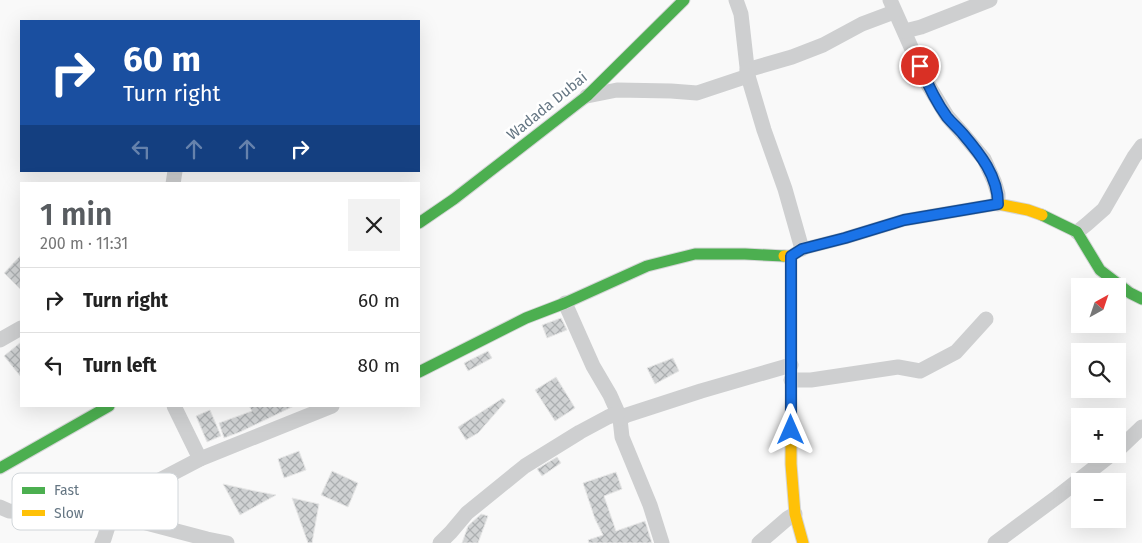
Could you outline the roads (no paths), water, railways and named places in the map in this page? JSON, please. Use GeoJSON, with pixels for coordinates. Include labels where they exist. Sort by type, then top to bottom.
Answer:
{"type":"FeatureCollection","features":[{"type":"Feature","properties":{"kind":"street","name":"Wadada Dubai"},"geometry":{"type":"LineString","coordinates":[[420,222],[454,199],[587,96],[684,0]]}},
{"type":"Feature","properties":{"kind":"street"},"geometry":{"type":"LineString","coordinates":[[736,0],[740,14],[747,73],[764,130],[785,189],[796,252],[791,365],[791,464],[795,514],[803,543]]}},
{"type":"Feature","properties":{"kind":"street"},"geometry":{"type":"LineString","coordinates":[[905,31],[921,27],[990,0]]}},
{"type":"Feature","properties":{"kind":"street"},"geometry":{"type":"LineString","coordinates":[[587,96],[617,90],[697,93],[823,45],[892,6],[905,31],[927,84],[947,116],[984,159],[994,181],[998,194],[998,204]]}},
{"type":"Feature","properties":{"kind":"street"},"geometry":{"type":"LineString","coordinates":[[1077,232],[1104,209],[1142,146]]}},
{"type":"Feature","properties":{"kind":"street"},"geometry":{"type":"LineString","coordinates":[[420,371],[526,318],[565,303],[647,266],[695,254],[796,252],[904,220],[998,204],[1028,210],[1048,217],[1077,232],[1100,270],[1130,293],[1142,299]]}},
{"type":"Feature","properties":{"kind":"street"},"geometry":{"type":"LineString","coordinates":[[565,303],[593,366],[610,395],[619,416],[622,437],[650,505],[662,543]]}},
{"type":"Feature","properties":{"kind":"street"},"geometry":{"type":"LineString","coordinates":[[791,380],[811,380],[898,367],[920,371],[956,352],[986,319]]}},
{"type":"Feature","properties":{"kind":"street"},"geometry":{"type":"LineString","coordinates":[[0,340],[20,329]]}},
{"type":"Feature","properties":{"kind":"street"},"geometry":{"type":"LineString","coordinates":[[440,543],[467,513],[525,466],[608,416],[627,415],[791,365]]}},
{"type":"Feature","properties":{"kind":"street"},"geometry":{"type":"LineString","coordinates":[[0,468],[107,407]]}},
{"type":"Feature","properties":{"kind":"street"},"geometry":{"type":"LineString","coordinates":[[174,407],[200,459]]}},
{"type":"Feature","properties":{"kind":"street"},"geometry":{"type":"LineString","coordinates":[[173,473],[200,459],[330,407]]}},
{"type":"Feature","properties":{"kind":"street"},"geometry":{"type":"LineString","coordinates":[[1126,442],[1142,427]]}},
{"type":"Feature","properties":{"kind":"street"},"geometry":{"type":"LineString","coordinates":[[995,543],[1100,463]]}},
{"type":"Feature","properties":{"kind":"street"},"geometry":{"type":"LineString","coordinates":[[0,507],[12,511]]}},
{"type":"Feature","properties":{"kind":"street"},"geometry":{"type":"LineString","coordinates":[[759,543],[795,514]]}},
{"type":"Feature","properties":{"kind":"street"},"geometry":{"type":"LineString","coordinates":[[102,543],[107,530]]}},
{"type":"Feature","properties":{"kind":"street"},"geometry":{"type":"LineString","coordinates":[[168,530],[206,541],[227,543]]}}]}
